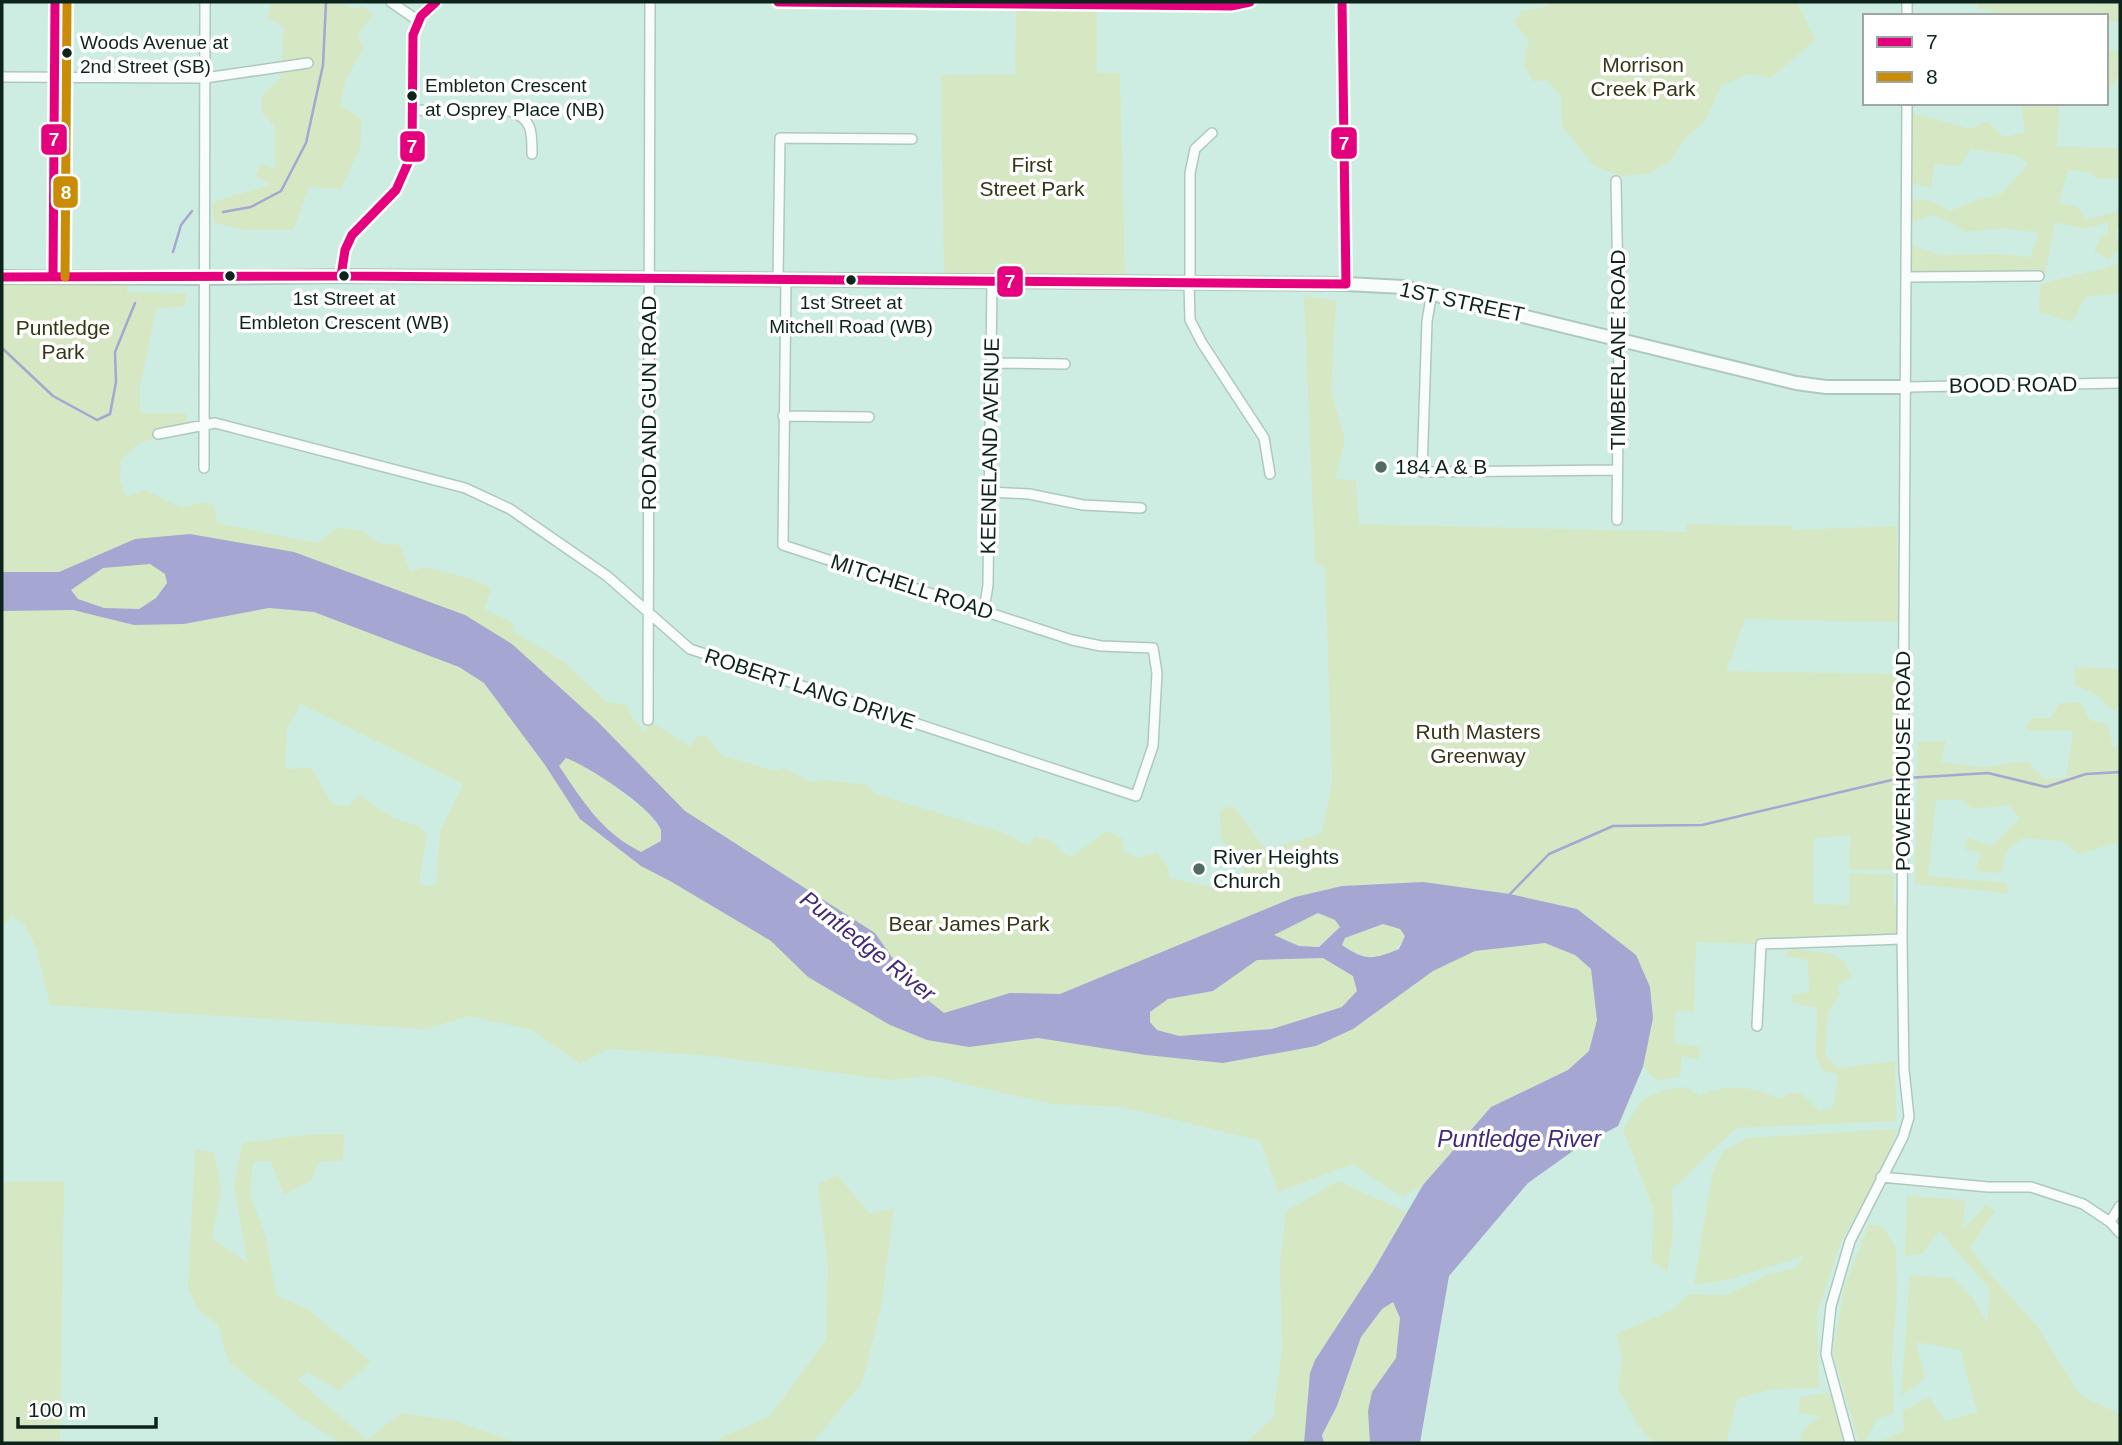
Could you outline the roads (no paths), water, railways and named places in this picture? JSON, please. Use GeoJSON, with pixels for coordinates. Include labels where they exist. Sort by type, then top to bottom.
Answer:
{"type":"FeatureCollection","features":[{"type":"Feature","properties":{"kind":"street"},"geometry":{"type":"LineString","coordinates":[[53,277],[55,2]]}},
{"type":"Feature","properties":{"kind":"street"},"geometry":{"type":"LineString","coordinates":[[204,468],[205,2]]}},
{"type":"Feature","properties":{"kind":"street"},"geometry":{"type":"LineString","coordinates":[[391,2],[417,20]]}},
{"type":"Feature","properties":{"kind":"street"},"geometry":{"type":"LineString","coordinates":[[341,276],[345,250],[352,235],[396,190],[412,154],[413,35],[417,20],[426,8],[436,2]]}},
{"type":"Feature","properties":{"kind":"street","name":"ROD AND GUN ROAD"},"geometry":{"type":"LineString","coordinates":[[648,720],[650,2]]}},
{"type":"Feature","properties":{"kind":"street"},"geometry":{"type":"LineString","coordinates":[[778,2],[1231,6],[1250,2]]}},
{"type":"Feature","properties":{"kind":"street"},"geometry":{"type":"LineString","coordinates":[[1342,2],[1346,284]]}},
{"type":"Feature","properties":{"kind":"street"},"geometry":{"type":"LineString","coordinates":[[2,77],[205,78],[308,63]]}},
{"type":"Feature","properties":{"kind":"street","name":"POWERHOUSE ROAD"},"geometry":{"type":"LineString","coordinates":[[1850,1443],[1826,1354],[1831,1306],[1850,1241],[1903,1137],[1909,1117],[1904,1070],[1902,939],[1907,105]]}},
{"type":"Feature","properties":{"kind":"street"},"geometry":{"type":"LineString","coordinates":[[412,110],[510,111],[522,115],[530,125],[532,154]]}},
{"type":"Feature","properties":{"kind":"street"},"geometry":{"type":"LineString","coordinates":[[1212,133],[1195,149],[1190,173],[1190,320],[1264,438],[1270,474]]}},
{"type":"Feature","properties":{"kind":"street","name":"MITCHELL ROAD"},"geometry":{"type":"LineString","coordinates":[[912,139],[780,138],[783,545],[1072,640],[1101,646],[1153,648],[1157,673],[1153,746],[1136,796]]}},
{"type":"Feature","properties":{"kind":"street","name":"TIMBERLANE ROAD"},"geometry":{"type":"LineString","coordinates":[[1616,181],[1619,338],[1617,520]]}},
{"type":"Feature","properties":{"kind":"street"},"geometry":{"type":"LineString","coordinates":[[1906,277],[2039,276]]}},
{"type":"Feature","properties":{"kind":"street","name":"1ST STREET"},"geometry":{"type":"LineString","coordinates":[[2,277],[649,278],[1346,284],[1404,287],[1796,383],[1826,387],[1907,387]]}},
{"type":"Feature","properties":{"kind":"street","name":"KEENELAND AVENUE"},"geometry":{"type":"LineString","coordinates":[[984,610],[988,585],[992,281]]}},
{"type":"Feature","properties":{"kind":"street"},"geometry":{"type":"LineString","coordinates":[[1432,292],[1427,321],[1422,472],[1617,470]]}},
{"type":"Feature","properties":{"kind":"street"},"geometry":{"type":"LineString","coordinates":[[990,363],[1065,364]]}},
{"type":"Feature","properties":{"kind":"street","name":"BOOD ROAD"},"geometry":{"type":"LineString","coordinates":[[1907,387],[2120,383]]}},
{"type":"Feature","properties":{"kind":"street"},"geometry":{"type":"LineString","coordinates":[[783,416],[869,417]]}},
{"type":"Feature","properties":{"kind":"street","name":"ROBERT LANG DRIVE"},"geometry":{"type":"LineString","coordinates":[[158,434],[215,423],[466,488],[510,509],[607,576],[690,649],[1136,796]]}},
{"type":"Feature","properties":{"kind":"street"},"geometry":{"type":"LineString","coordinates":[[990,492],[1029,495],[1083,505],[1141,508]]}},
{"type":"Feature","properties":{"kind":"street"},"geometry":{"type":"LineString","coordinates":[[1756,1026],[1761,944],[1902,939]]}},
{"type":"Feature","properties":{"kind":"street"},"geometry":{"type":"LineString","coordinates":[[1881,1177],[1988,1187],[2031,1187],[2083,1204],[2110,1222],[2120,1233]]}},
{"type":"Feature","properties":{"kind":"street"},"geometry":{"type":"LineString","coordinates":[[2110,1222],[2120,1206]]}},
{"type":"Feature","properties":{"kind":"water","name":"Puntledge River"},"geometry":{"type":"Polygon","coordinates":[[[190,534],[294,552],[465,615],[512,644],[598,722],[685,811],[875,933],[914,989],[944,1013],[1010,993],[1060,994],[1295,897],[1342,886],[1423,882],[1510,894],[1577,909],[1636,955],[1650,987],[1653,1018],[1643,1067],[1618,1126],[1594,1136],[1528,1183],[1449,1276],[1420,1443],[1370,1443],[1368,1411],[1372,1392],[1396,1358],[1400,1318],[1393,1302],[1382,1309],[1361,1337],[1337,1406],[1322,1435],[1324,1443],[1304,1443],[1310,1373],[1315,1360],[1373,1271],[1423,1185],[1491,1107],[1568,1070],[1589,1051],[1597,1020],[1591,969],[1575,955],[1545,943],[1475,951],[1433,971],[1353,1029],[1316,1046],[1223,1063],[1146,1055],[1038,1038],[969,1047],[927,1040],[890,1025],[808,977],[771,941],[641,866],[580,819],[545,765],[484,683],[459,667],[314,612],[269,608],[184,624],[134,625],[73,610],[2,611],[2,572],[59,572],[135,539],[190,534]],[[150,564],[103,568],[71,590],[78,599],[104,608],[139,609],[156,598],[167,583],[165,574],[150,564]],[[566,758],[559,766],[594,815],[627,844],[641,852],[661,841],[661,830],[656,821],[619,789],[566,758]],[[1318,913],[1274,935],[1299,946],[1319,947],[1340,927],[1335,920],[1318,913]],[[1383,924],[1345,938],[1342,945],[1357,954],[1376,957],[1399,949],[1405,936],[1400,929],[1383,924]],[[1323,958],[1257,960],[1213,991],[1168,999],[1150,1012],[1150,1022],[1157,1030],[1179,1036],[1272,1029],[1342,1007],[1357,991],[1353,976],[1323,958]]]}},
{"type":"Feature","properties":{"kind":"waterway"},"geometry":{"type":"LineString","coordinates":[[223,212],[251,207],[281,191],[306,143],[323,65],[326,2]]}},
{"type":"Feature","properties":{"kind":"waterway"},"geometry":{"type":"LineString","coordinates":[[173,252],[181,225],[192,211]]}},
{"type":"Feature","properties":{"kind":"waterway"},"geometry":{"type":"LineString","coordinates":[[2,348],[53,396],[97,420],[110,414],[116,382],[115,352],[135,303]]}},
{"type":"Feature","properties":{"kind":"waterway"},"geometry":{"type":"LineString","coordinates":[[1907,778],[1988,773],[2046,787],[2086,774],[2120,772]]}},
{"type":"Feature","properties":{"kind":"waterway"},"geometry":{"type":"LineString","coordinates":[[1510,894],[1549,854],[1613,826],[1702,825],[1900,778]]}},
{"type":"Feature","properties":{"kind":"place","name":"Woods Avenue at 2nd Street (SB)"},"geometry":{"type":"Point","coordinates":[67,53]}},
{"type":"Feature","properties":{"kind":"place","name":"Embleton Crescent at Osprey Place (NB)"},"geometry":{"type":"Point","coordinates":[412,96]}},
{"type":"Feature","properties":{"kind":"place","name":"1st Street at Embleton Crescent (WB)"},"geometry":{"type":"Point","coordinates":[344,276]}},
{"type":"Feature","properties":{"kind":"place","name":"1st Street at Mitchell Road (WB)"},"geometry":{"type":"Point","coordinates":[851,280]}},
{"type":"Feature","properties":{"kind":"place","name":"184 A & B"},"geometry":{"type":"Point","coordinates":[1381,467]}},
{"type":"Feature","properties":{"kind":"place","name":"River Heights Church"},"geometry":{"type":"Point","coordinates":[1199,869]}},
{"type":"Feature","properties":{"kind":"park label","name":"Morrison Creek Park"},"geometry":{"type":"Point","coordinates":[1643,77]}},
{"type":"Feature","properties":{"kind":"park label","name":"First Street Park"},"geometry":{"type":"Point","coordinates":[1032,177]}},
{"type":"Feature","properties":{"kind":"park label","name":"Puntledge Park"},"geometry":{"type":"Point","coordinates":[63,340]}},
{"type":"Feature","properties":{"kind":"park label","name":"Ruth Masters Greenway"},"geometry":{"type":"Point","coordinates":[1478,744]}},
{"type":"Feature","properties":{"kind":"park label","name":"Bear James Park"},"geometry":{"type":"Point","coordinates":[969,924]}}]}
